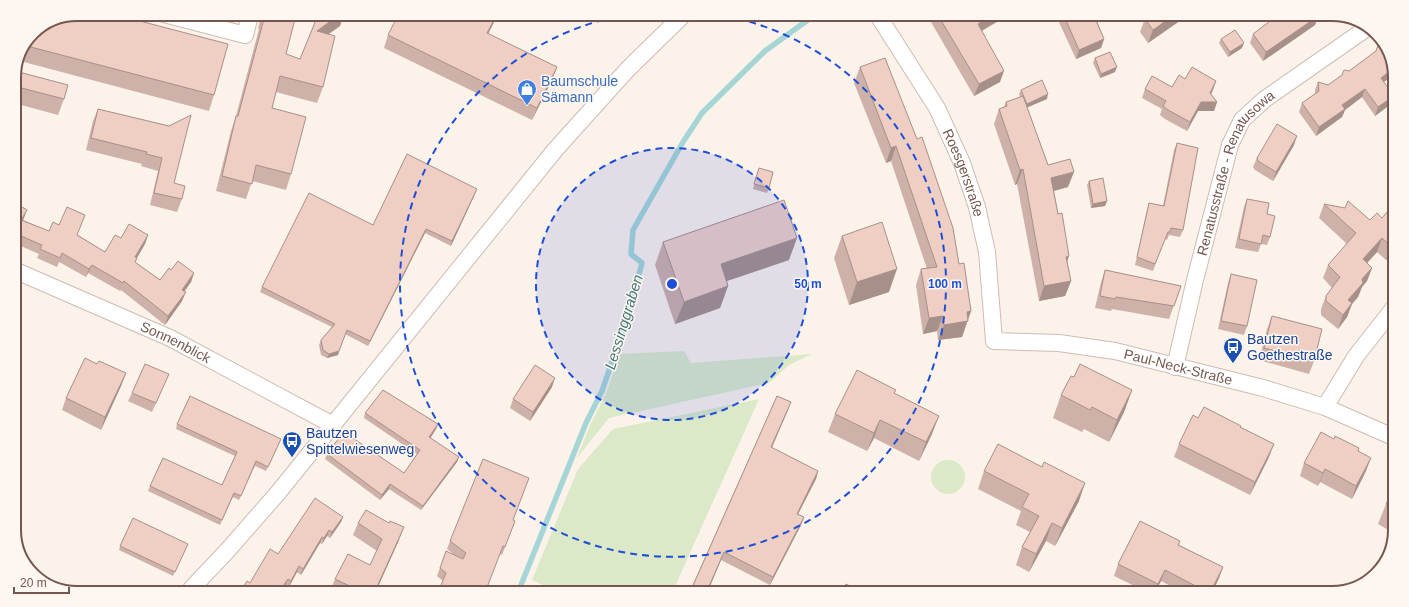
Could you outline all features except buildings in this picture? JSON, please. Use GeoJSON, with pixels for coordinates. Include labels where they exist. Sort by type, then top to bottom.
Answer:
{"type":"FeatureCollection","features":[{"type":"Feature","properties":{"kind":"street"},"geometry":{"type":"LineString","coordinates":[[191,21],[245,35],[248,21]]}},
{"type":"Feature","properties":{"kind":"street"},"geometry":{"type":"LineString","coordinates":[[193,586],[227,551],[277,494],[555,150],[627,70],[677,21]]}},
{"type":"Feature","properties":{"kind":"street","name":"Roesgerstraße"},"geometry":{"type":"LineString","coordinates":[[886,21],[937,108],[962,163],[977,207],[987,252],[994,341]]}},
{"type":"Feature","properties":{"kind":"street","name":"Renatusstraße - Renatusowa"},"geometry":{"type":"LineString","coordinates":[[1175,367],[1195,280],[1230,145],[1242,120],[1266,99],[1363,31]]}},
{"type":"Feature","properties":{"kind":"street","name":"Sonnenblick"},"geometry":{"type":"LineString","coordinates":[[21,273],[170,338],[333,425]]}},
{"type":"Feature","properties":{"kind":"street"},"geometry":{"type":"LineString","coordinates":[[1325,407],[1356,356],[1388,315]]}},
{"type":"Feature","properties":{"kind":"street","name":"Paul-Neck-Straße"},"geometry":{"type":"LineString","coordinates":[[994,341],[1059,344],[1115,352],[1262,388],[1325,407],[1388,435]]}},
{"type":"Feature","properties":{"kind":"green space"},"geometry":{"type":"Polygon","coordinates":[[[216,21],[234,21],[231,25],[216,21]]]}},
{"type":"Feature","properties":{"kind":"green space"},"geometry":{"type":"Polygon","coordinates":[[[684,351],[691,363],[812,354],[789,365],[769,383],[609,418],[577,458],[590,425],[605,396],[620,354],[684,351]]]}},
{"type":"Feature","properties":{"kind":"green space"},"geometry":{"type":"Polygon","coordinates":[[[759,399],[675,586],[545,586],[532,580],[578,469],[613,429],[759,399]]]}},
{"type":"Feature","properties":{"kind":"green space"},"geometry":{"type":"Polygon","coordinates":[[[945,460],[951,460],[955,461],[962,467],[965,477],[964,484],[958,491],[951,494],[945,494],[941,493],[934,487],[931,480],[931,474],[932,470],[938,463],[945,460]]]}},
{"type":"Feature","properties":{"kind":"waterway","name":"Lessinggraben"},"geometry":{"type":"LineString","coordinates":[[521,586],[586,423],[602,391],[628,315],[642,263],[631,254],[633,230],[683,142],[702,113],[765,51],[806,21]]}},
{"type":"Feature","properties":{"kind":"place","name":"Baumschule Sämann"},"geometry":{"type":"Point","coordinates":[527,106]}},
{"type":"Feature","properties":{"kind":"place","name":"Bautzen Goethestraße"},"geometry":{"type":"Point","coordinates":[1233,364]}},
{"type":"Feature","properties":{"kind":"place","name":"Bautzen Spittelwiesenweg"},"geometry":{"type":"Point","coordinates":[292,458]}}]}
